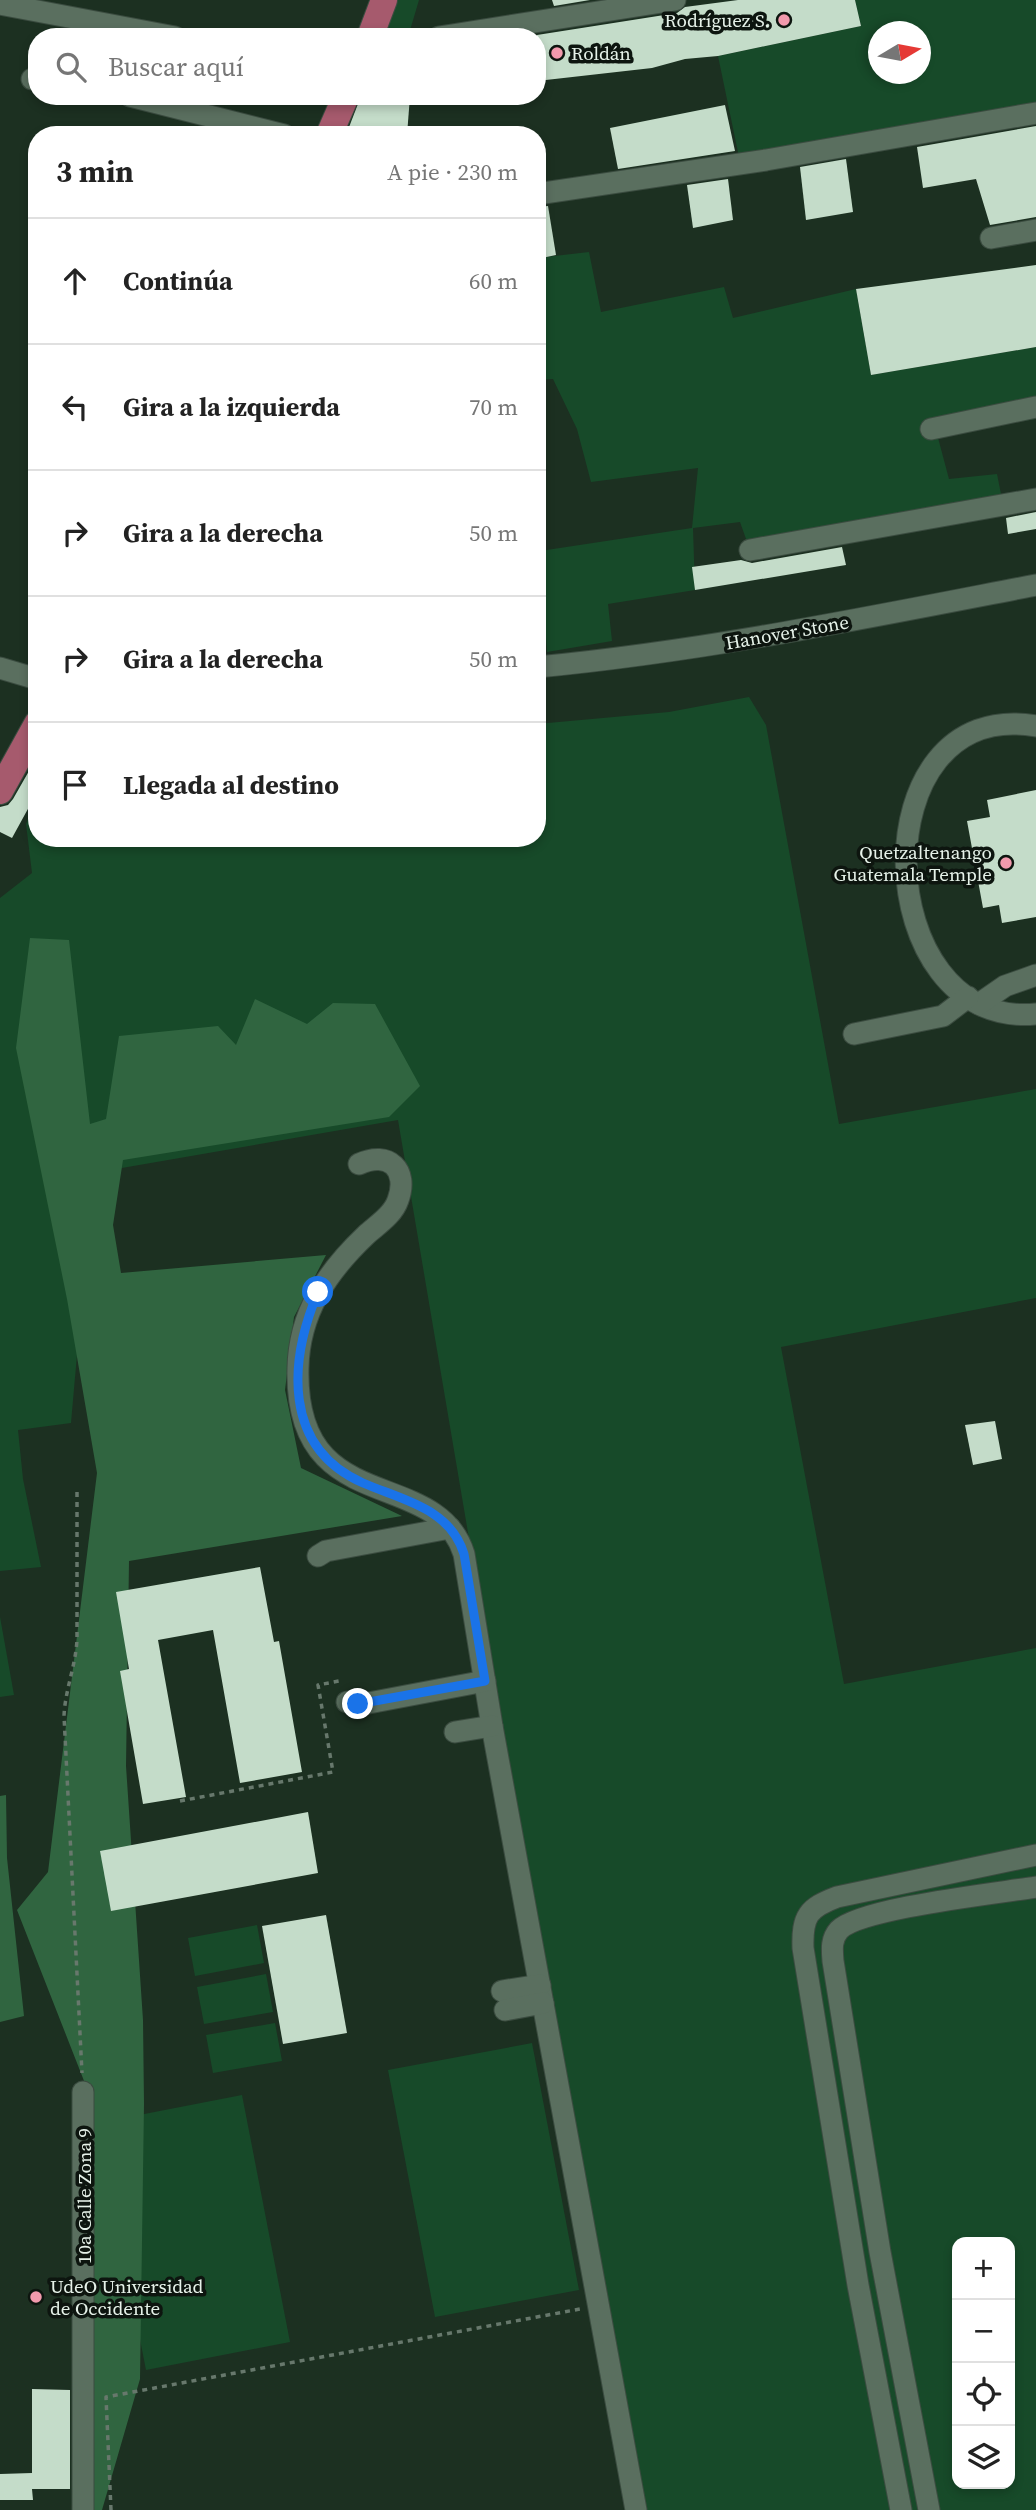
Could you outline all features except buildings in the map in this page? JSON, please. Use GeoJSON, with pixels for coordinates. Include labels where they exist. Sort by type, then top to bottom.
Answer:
{"type":"FeatureCollection","features":[{"type":"Feature","properties":{"kind":"main road"},"geometry":{"type":"LineString","coordinates":[[373,28],[384,0]]}},
{"type":"Feature","properties":{"kind":"main road"},"geometry":{"type":"LineString","coordinates":[[333,126],[342,105]]}},
{"type":"Feature","properties":{"kind":"main road"},"geometry":{"type":"LineString","coordinates":[[0,791],[28,740]]}},
{"type":"Feature","properties":{"kind":"street"},"geometry":{"type":"LineString","coordinates":[[496,28],[675,0]]}},
{"type":"Feature","properties":{"kind":"street"},"geometry":{"type":"LineString","coordinates":[[0,4],[127,28]]}},
{"type":"Feature","properties":{"kind":"street"},"geometry":{"type":"LineString","coordinates":[[166,105],[248,126]]}},
{"type":"Feature","properties":{"kind":"street"},"geometry":{"type":"LineString","coordinates":[[546,193],[766,160],[1036,113]]}},
{"type":"Feature","properties":{"kind":"street"},"geometry":{"type":"LineString","coordinates":[[827,157],[1036,120]]}},
{"type":"Feature","properties":{"kind":"street"},"geometry":{"type":"LineString","coordinates":[[991,238],[1036,230]]}},
{"type":"Feature","properties":{"kind":"street"},"geometry":{"type":"LineString","coordinates":[[931,429],[1036,407]]}},
{"type":"Feature","properties":{"kind":"street"},"geometry":{"type":"LineString","coordinates":[[750,550],[1036,499]]}},
{"type":"Feature","properties":{"kind":"street","name":"Hanover Stone"},"geometry":{"type":"LineString","coordinates":[[546,666],[653,654],[762,637],[1036,585]]}},
{"type":"Feature","properties":{"kind":"street"},"geometry":{"type":"LineString","coordinates":[[0,668],[28,676]]}},
{"type":"Feature","properties":{"kind":"street"},"geometry":{"type":"LineString","coordinates":[[1036,726],[1019,723],[982,728],[942,754],[925,776],[914,803],[907,832],[905,857],[916,924],[925,948],[941,972],[960,992],[974,1001],[1015,1015],[1036,1014]]}},
{"type":"Feature","properties":{"kind":"street"},"geometry":{"type":"LineString","coordinates":[[854,1034],[943,1016],[1005,986],[1036,975]]}},
{"type":"Feature","properties":{"kind":"street"},"geometry":{"type":"LineString","coordinates":[[359,1164],[376,1158],[392,1162],[399,1179],[398,1201],[389,1214],[348,1253],[318,1292],[300,1342],[298,1392],[303,1419],[311,1439],[324,1458],[360,1482],[437,1515],[460,1538],[636,2510]]}},
{"type":"Feature","properties":{"kind":"street"},"geometry":{"type":"LineString","coordinates":[[318,1556],[326,1551],[450,1528]]}},
{"type":"Feature","properties":{"kind":"street"},"geometry":{"type":"LineString","coordinates":[[347,1702],[358,1704],[485,1681]]}},
{"type":"Feature","properties":{"kind":"street"},"geometry":{"type":"LineString","coordinates":[[455,1732],[492,1726]]}},
{"type":"Feature","properties":{"kind":"street"},"geometry":{"type":"LineString","coordinates":[[901,2510],[855,2271],[803,1948],[803,1925],[814,1909],[838,1897],[1036,1855]]}},
{"type":"Feature","properties":{"kind":"street"},"geometry":{"type":"LineString","coordinates":[[929,2510],[880,2252],[833,1961],[833,1939],[838,1930],[847,1923],[873,1913],[1036,1887]]}},
{"type":"Feature","properties":{"kind":"street"},"geometry":{"type":"LineString","coordinates":[[504,2001],[541,1994]]}},
{"type":"Feature","properties":{"kind":"street","name":"10a Calle Zona 9"},"geometry":{"type":"LineString","coordinates":[[83,2092],[83,2510]]}},
{"type":"Feature","properties":{"kind":"path"},"geometry":{"type":"LineString","coordinates":[[77,1492],[76,1660],[64,1716],[83,2092]]}},
{"type":"Feature","properties":{"kind":"path"},"geometry":{"type":"LineString","coordinates":[[180,1801],[333,1772],[318,1685],[339,1681]]}},
{"type":"Feature","properties":{"kind":"path"},"geometry":{"type":"LineString","coordinates":[[111,2510],[106,2397],[599,2305]]}},
{"type":"Feature","properties":{"kind":"green space"},"geometry":{"type":"Polygon","coordinates":[[[386,0],[419,0],[411,28],[376,28],[386,0]]]}},
{"type":"Feature","properties":{"kind":"green space"},"geometry":{"type":"Polygon","coordinates":[[[855,0],[1036,0],[1036,108],[739,157],[718,56],[861,26],[855,0]]]}},
{"type":"Feature","properties":{"kind":"green space"},"geometry":{"type":"Polygon","coordinates":[[[589,252],[601,312],[724,287],[733,318],[856,289],[871,375],[1036,347],[1036,419],[937,434],[949,479],[997,474],[1003,504],[750,550],[740,522],[693,528],[695,590],[608,604],[612,641],[547,652],[546,550],[692,528],[698,468],[591,482],[577,429],[553,379],[546,379],[546,257],[589,252]]]}},
{"type":"Feature","properties":{"kind":"green space"},"geometry":{"type":"Polygon","coordinates":[[[749,697],[766,725],[839,1124],[1036,1089],[1036,1298],[781,1347],[844,1684],[1036,1648],[1036,2510],[640,2510],[599,2305],[398,1120],[93,1173],[71,1423],[18,1430],[23,1479],[41,1567],[0,1571],[0,898],[32,873],[29,847],[546,847],[546,723],[669,712],[749,697]]]}},
{"type":"Feature","properties":{"kind":"green space"},"geometry":{"type":"Polygon","coordinates":[[[30,938],[69,940],[90,1124],[106,1119],[119,1036],[218,1026],[236,1045],[255,999],[307,1024],[333,1003],[375,1004],[420,1086],[389,1117],[123,1160],[113,1225],[121,1273],[326,1255],[294,1317],[285,1390],[301,1468],[402,1516],[129,1561],[126,1766],[143,2020],[140,2379],[102,2510],[92,2510],[88,2091],[17,1910],[48,1872],[97,1473],[67,1299],[16,1048],[30,938]]]}},
{"type":"Feature","properties":{"kind":"green space"},"geometry":{"type":"Polygon","coordinates":[[[0,1617],[14,1695],[0,1697],[0,1617]]]}},
{"type":"Feature","properties":{"kind":"green space"},"geometry":{"type":"Polygon","coordinates":[[[6,1795],[7,1858],[24,2016],[0,2022],[0,1796],[6,1795]]]}},
{"type":"Feature","properties":{"kind":"green space"},"geometry":{"type":"Polygon","coordinates":[[[257,1925],[264,1963],[195,1976],[188,1938],[257,1925]]]}},
{"type":"Feature","properties":{"kind":"green space"},"geometry":{"type":"Polygon","coordinates":[[[266,1974],[273,2012],[204,2024],[197,1987],[266,1974]]]}},
{"type":"Feature","properties":{"kind":"green space"},"geometry":{"type":"Polygon","coordinates":[[[275,2023],[282,2061],[213,2073],[206,2035],[275,2023]]]}},
{"type":"Feature","properties":{"kind":"green space"},"geometry":{"type":"Polygon","coordinates":[[[532,2043],[579,2290],[435,2317],[388,2070],[532,2043]]]}},
{"type":"Feature","properties":{"kind":"green space"},"geometry":{"type":"Polygon","coordinates":[[[242,2095],[290,2342],[146,2370],[98,2123],[242,2095]]]}},
{"type":"Feature","properties":{"kind":"place","name":"Rodríguez S."},"geometry":{"type":"Point","coordinates":[784,20]}},
{"type":"Feature","properties":{"kind":"place","name":"Roldán"},"geometry":{"type":"Point","coordinates":[557,53]}},
{"type":"Feature","properties":{"kind":"place","name":"Quetzaltenango Guatemala Temple"},"geometry":{"type":"Point","coordinates":[1006,863]}},
{"type":"Feature","properties":{"kind":"place","name":"UdeO Universidad de Occidente"},"geometry":{"type":"Point","coordinates":[36,2297]}},
{"type":"Feature","properties":{"kind":"route"},"geometry":{"type":"LineString","coordinates":[[318,1292],[300,1342],[298,1367],[298,1392],[303,1419],[311,1439],[324,1458],[340,1469],[360,1482],[437,1515],[460,1538],[485,1681],[358,1704]]}}]}
